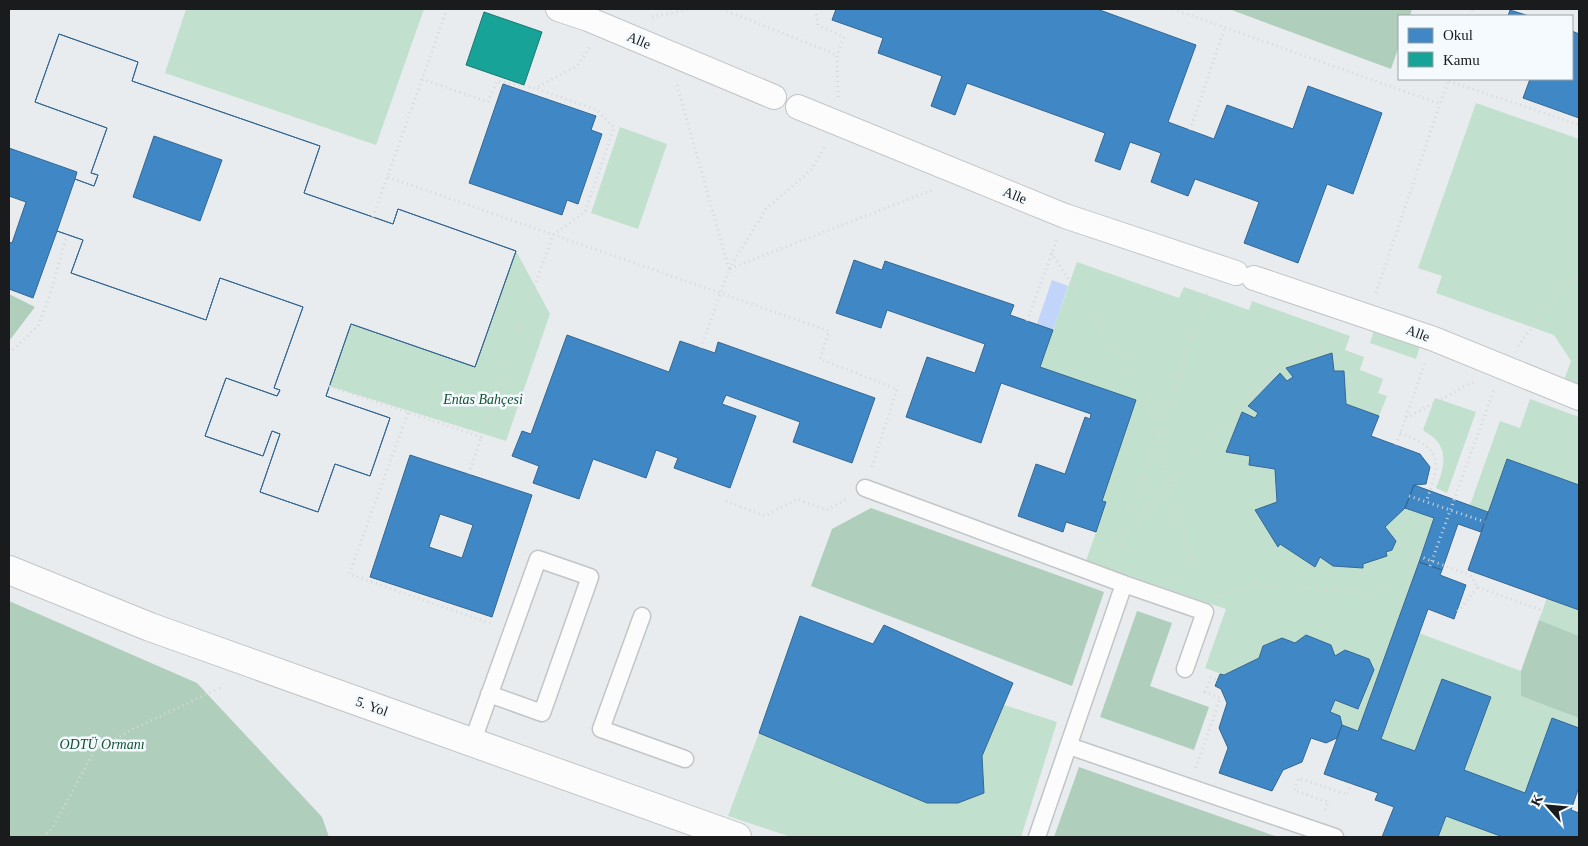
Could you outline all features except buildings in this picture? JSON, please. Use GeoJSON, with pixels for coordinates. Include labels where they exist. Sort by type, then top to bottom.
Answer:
{"type":"FeatureCollection","features":[{"type":"Feature","properties":{"kind":"street","name":"Alle"},"geometry":{"type":"LineString","coordinates":[[558,9],[605,26],[774,98]]}},
{"type":"Feature","properties":{"kind":"street","name":"Alle"},"geometry":{"type":"LineString","coordinates":[[798,107],[1065,216],[1434,339],[1579,398]]}},
{"type":"Feature","properties":{"kind":"street","name":"5. Yol"},"geometry":{"type":"LineString","coordinates":[[9,570],[150,626],[737,837]]}},
{"type":"Feature","properties":{"kind":"lane"},"geometry":{"type":"LineString","coordinates":[[865,488],[1205,612],[1185,669]]}},
{"type":"Feature","properties":{"kind":"lane"},"geometry":{"type":"LineString","coordinates":[[472,743],[489,694],[538,559],[590,577],[542,713],[489,694]]}},
{"type":"Feature","properties":{"kind":"lane"},"geometry":{"type":"LineString","coordinates":[[1037,837],[1124,584]]}},
{"type":"Feature","properties":{"kind":"lane"},"geometry":{"type":"LineString","coordinates":[[642,616],[601,729],[685,759]]}},
{"type":"Feature","properties":{"kind":"lane"},"geometry":{"type":"LineString","coordinates":[[1069,746],[1335,837]]}},
{"type":"Feature","properties":{"kind":"path"},"geometry":{"type":"LineString","coordinates":[[373,217],[447,9]]}},
{"type":"Feature","properties":{"kind":"path"},"geometry":{"type":"LineString","coordinates":[[722,9],[837,55]]}},
{"type":"Feature","properties":{"kind":"path"},"geometry":{"type":"LineString","coordinates":[[701,348],[729,269],[766,209],[812,169],[838,124],[837,55],[844,37],[818,25],[816,9]]}},
{"type":"Feature","properties":{"kind":"path"},"geometry":{"type":"LineString","coordinates":[[1174,9],[1440,104]]}},
{"type":"Feature","properties":{"kind":"path"},"geometry":{"type":"LineString","coordinates":[[535,88],[577,66],[605,26]]}},
{"type":"Feature","properties":{"kind":"path"},"geometry":{"type":"LineString","coordinates":[[1190,130],[1224,27]]}},
{"type":"Feature","properties":{"kind":"path"},"geometry":{"type":"LineString","coordinates":[[668,53],[729,269]]}},
{"type":"Feature","properties":{"kind":"path"},"geometry":{"type":"LineString","coordinates":[[422,79],[488,102],[497,81],[535,88],[597,110],[614,128],[585,212],[553,235],[469,474]]}},
{"type":"Feature","properties":{"kind":"path"},"geometry":{"type":"LineString","coordinates":[[1087,570],[1123,534],[1244,401],[1281,365],[1331,344],[1369,316],[1449,80],[1579,126]]}},
{"type":"Feature","properties":{"kind":"path"},"geometry":{"type":"LineString","coordinates":[[388,176],[829,331],[820,359],[897,389],[865,488]]}},
{"type":"Feature","properties":{"kind":"path"},"geometry":{"type":"LineString","coordinates":[[729,269],[967,176]]}},
{"type":"Feature","properties":{"kind":"path"},"geometry":{"type":"LineString","coordinates":[[1027,321],[1065,216]]}},
{"type":"Feature","properties":{"kind":"path"},"geometry":{"type":"LineString","coordinates":[[9,353],[38,326],[49,298],[67,235]]}},
{"type":"Feature","properties":{"kind":"path"},"geometry":{"type":"LineString","coordinates":[[1051,253],[1147,396],[1203,601],[1200,610]]}},
{"type":"Feature","properties":{"kind":"path"},"geometry":{"type":"LineString","coordinates":[[1114,560],[1158,435],[1236,273]]}},
{"type":"Feature","properties":{"kind":"path"},"geometry":{"type":"LineString","coordinates":[[1430,566],[1502,366],[1560,291],[1579,276]]}},
{"type":"Feature","properties":{"kind":"path"},"geometry":{"type":"LineString","coordinates":[[1396,445],[1434,339]]}},
{"type":"Feature","properties":{"kind":"path"},"geometry":{"type":"LineString","coordinates":[[1406,418],[1502,366]]}},
{"type":"Feature","properties":{"kind":"path"},"geometry":{"type":"LineString","coordinates":[[329,386],[481,438]]}},
{"type":"Feature","properties":{"kind":"path"},"geometry":{"type":"LineString","coordinates":[[408,413],[349,574],[512,631]]}},
{"type":"Feature","properties":{"kind":"path"},"geometry":{"type":"LineString","coordinates":[[1400,433],[1418,440],[1429,448],[1436,458],[1436,473],[1426,502]]}},
{"type":"Feature","properties":{"kind":"path"},"geometry":{"type":"LineString","coordinates":[[1409,496],[1485,522]]}},
{"type":"Feature","properties":{"kind":"path"},"geometry":{"type":"LineString","coordinates":[[726,501],[765,516],[797,499],[827,510]]}},
{"type":"Feature","properties":{"kind":"path"},"geometry":{"type":"LineString","coordinates":[[1236,590],[1257,584],[1372,592],[1382,589],[1413,554],[1470,575],[1478,587],[1579,624]]}},
{"type":"Feature","properties":{"kind":"path"},"geometry":{"type":"LineString","coordinates":[[1456,613],[1478,587]]}},
{"type":"Feature","properties":{"kind":"path"},"geometry":{"type":"LineString","coordinates":[[1203,747],[1220,698],[1205,692],[1209,677],[1218,680]]}},
{"type":"Feature","properties":{"kind":"path"},"geometry":{"type":"LineString","coordinates":[[43,837],[52,827],[94,751],[135,728],[222,687]]}},
{"type":"Feature","properties":{"kind":"path"},"geometry":{"type":"LineString","coordinates":[[1519,700],[1579,723]]}},
{"type":"Feature","properties":{"kind":"path"},"geometry":{"type":"LineString","coordinates":[[1328,802],[1294,790],[1299,778],[1347,795],[1350,784]]}},
{"type":"Feature","properties":{"kind":"green space"},"geometry":{"type":"Polygon","coordinates":[[[186,9],[424,9],[376,145],[165,73],[186,9]]]}},
{"type":"Feature","properties":{"kind":"green space"},"geometry":{"type":"Polygon","coordinates":[[[1229,9],[1412,9],[1410,15],[1398,15],[1398,49],[1391,69],[1229,9]]]}},
{"type":"Feature","properties":{"kind":"green space"},"geometry":{"type":"Polygon","coordinates":[[[1476,103],[1579,139],[1579,386],[1564,380],[1571,361],[1554,335],[1436,293],[1442,276],[1418,268],[1476,103]]]}},
{"type":"Feature","properties":{"kind":"green space"},"geometry":{"type":"Polygon","coordinates":[[[620,127],[667,144],[638,229],[591,213],[620,127]]]}},
{"type":"Feature","properties":{"kind":"green space","name":"Entas Bahçesi"},"geometry":{"type":"Polygon","coordinates":[[[516,251],[550,314],[506,441],[329,386],[351,324],[475,367],[516,251]]]}},
{"type":"Feature","properties":{"kind":"green space"},"geometry":{"type":"Polygon","coordinates":[[[1077,262],[1179,298],[1184,287],[1249,310],[1252,301],[1350,336],[1345,350],[1364,357],[1360,370],[1383,379],[1378,393],[1387,396],[1379,416],[1346,404],[1344,371],[1334,371],[1332,353],[1286,368],[1293,377],[1287,381],[1279,373],[1248,406],[1258,413],[1255,418],[1242,412],[1226,452],[1250,456],[1249,465],[1275,469],[1277,502],[1255,511],[1278,547],[1280,544],[1315,567],[1320,557],[1333,566],[1363,568],[1363,564],[1387,556],[1386,552],[1392,550],[1396,541],[1385,527],[1405,508],[1434,518],[1358,731],[1342,725],[1340,716],[1330,712],[1335,700],[1359,709],[1374,670],[1369,659],[1345,650],[1335,656],[1331,645],[1306,635],[1295,643],[1282,638],[1264,646],[1259,658],[1224,675],[1205,668],[1226,609],[1086,561],[1106,503],[1102,501],[1136,400],[1040,367],[1077,262]]]}},
{"type":"Feature","properties":{"kind":"green space"},"geometry":{"type":"Polygon","coordinates":[[[9,294],[35,307],[9,341],[9,294]]]}},
{"type":"Feature","properties":{"kind":"green space"},"geometry":{"type":"Polygon","coordinates":[[[1374,330],[1420,346],[1416,359],[1370,343],[1374,330]]]}},
{"type":"Feature","properties":{"kind":"green space"},"geometry":{"type":"Polygon","coordinates":[[[1435,398],[1476,412],[1447,493],[1436,488],[1443,464],[1440,445],[1423,430],[1435,398]]]}},
{"type":"Feature","properties":{"kind":"green space"},"geometry":{"type":"Polygon","coordinates":[[[1530,399],[1579,417],[1579,485],[1507,460],[1488,512],[1470,505],[1500,421],[1520,428],[1530,399]]]}},
{"type":"Feature","properties":{"kind":"green space"},"geometry":{"type":"Polygon","coordinates":[[[871,508],[1104,592],[1072,686],[811,586],[832,529],[871,508]]]}},
{"type":"Feature","properties":{"kind":"green space"},"geometry":{"type":"Polygon","coordinates":[[[1547,598],[1579,610],[1579,636],[1539,620],[1547,598]]]}},
{"type":"Feature","properties":{"kind":"green space","name":"ODTÜ Ormanı"},"geometry":{"type":"Polygon","coordinates":[[[9,601],[197,683],[322,817],[329,837],[9,837],[9,601]]]}},
{"type":"Feature","properties":{"kind":"green space"},"geometry":{"type":"Polygon","coordinates":[[[1137,611],[1172,623],[1150,686],[1209,707],[1194,750],[1100,717],[1137,611]]]}},
{"type":"Feature","properties":{"kind":"green space"},"geometry":{"type":"Polygon","coordinates":[[[1539,620],[1579,636],[1579,718],[1521,696],[1521,671],[1539,620]]]}},
{"type":"Feature","properties":{"kind":"green space"},"geometry":{"type":"Polygon","coordinates":[[[1419,633],[1521,671],[1521,696],[1579,718],[1579,728],[1552,718],[1525,793],[1464,770],[1491,697],[1442,679],[1415,751],[1381,739],[1419,633]]]}},
{"type":"Feature","properties":{"kind":"green space"},"geometry":{"type":"Polygon","coordinates":[[[1004,705],[1057,722],[1021,837],[791,837],[728,816],[759,733],[927,803],[958,803],[984,793],[982,756],[1004,705]]]}},
{"type":"Feature","properties":{"kind":"green space"},"geometry":{"type":"Polygon","coordinates":[[[1079,767],[1278,837],[1054,837],[1079,767]]]}},
{"type":"Feature","properties":{"kind":"green space"},"geometry":{"type":"Polygon","coordinates":[[[1446,816],[1503,837],[1438,837],[1446,816]]]}},
{"type":"Feature","properties":{"kind":"water"},"geometry":{"type":"Polygon","coordinates":[[[1052,280],[1068,286],[1053,330],[1037,324],[1052,280]]]}}]}
